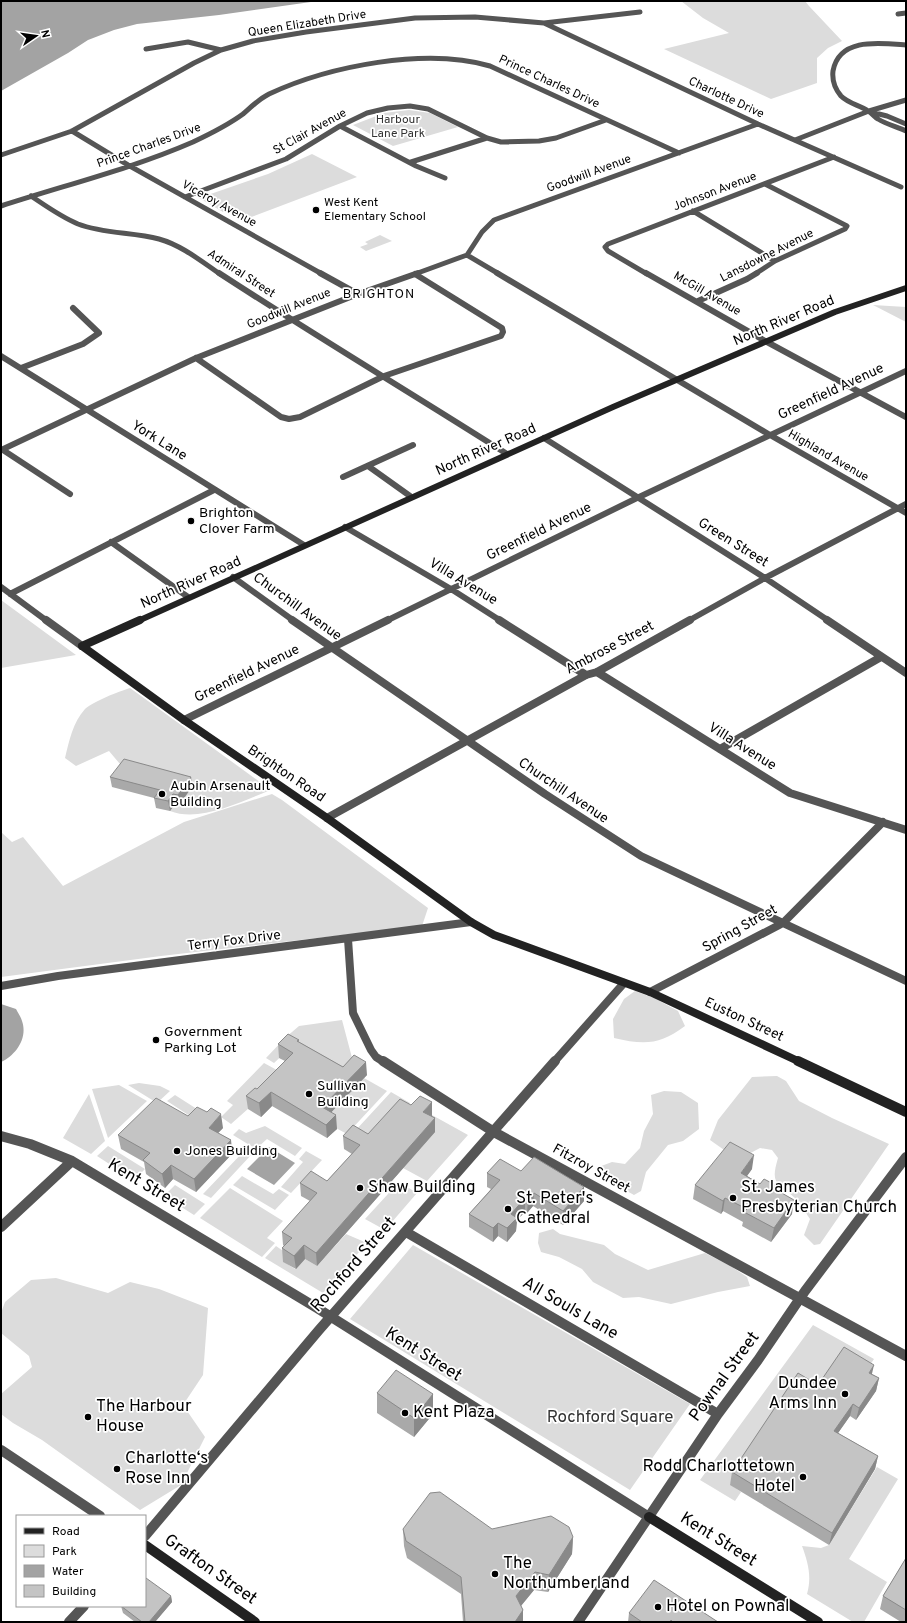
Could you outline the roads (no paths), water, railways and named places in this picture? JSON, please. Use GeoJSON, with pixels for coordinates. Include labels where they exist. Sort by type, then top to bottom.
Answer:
{"type":"FeatureCollection","features":[{"type":"Feature","properties":{"kind":"main road","name":"North River Road"},"geometry":{"type":"LineString","coordinates":[[82,646],[344,528],[410,496],[678,379],[840,310],[877,296],[906,288]]}},
{"type":"Feature","properties":{"kind":"main road","name":"Brighton Road"},"geometry":{"type":"LineString","coordinates":[[82,646],[184,720],[328,818],[470,922],[494,935],[566,961]]}},
{"type":"Feature","properties":{"kind":"main road","name":"Euston Street"},"geometry":{"type":"LineString","coordinates":[[566,961],[650,992],[906,1112]]}},
{"type":"Feature","properties":{"kind":"main road","name":"Kent Street"},"geometry":{"type":"LineString","coordinates":[[649,1516],[818,1622]]}},
{"type":"Feature","properties":{"kind":"main road","name":"Grafton Street"},"geometry":{"type":"LineString","coordinates":[[146,1546],[255,1622]]}},
{"type":"Feature","properties":{"kind":"street","name":"Queen Elizabeth Drive"},"geometry":{"type":"LineString","coordinates":[[1,155],[72,131],[194,63],[221,50],[253,41],[278,36],[415,18],[475,17],[544,23],[640,12]]}},
{"type":"Feature","properties":{"kind":"street"},"geometry":{"type":"LineString","coordinates":[[898,14],[906,13]]}},
{"type":"Feature","properties":{"kind":"street","name":"Charlotte Drive"},"geometry":{"type":"LineString","coordinates":[[544,23],[758,124],[901,187]]}},
{"type":"Feature","properties":{"kind":"street"},"geometry":{"type":"LineString","coordinates":[[146,49],[188,42],[200,43],[221,50]]}},
{"type":"Feature","properties":{"kind":"street"},"geometry":{"type":"LineString","coordinates":[[906,45],[877,44],[850,47],[842,51],[838,58],[833,69],[832,80],[837,91],[843,98],[877,118],[906,131]]}},
{"type":"Feature","properties":{"kind":"street","name":"Prince Charles Drive"},"geometry":{"type":"LineString","coordinates":[[1,206],[175,149],[214,132],[267,95],[291,86],[321,76],[364,66],[421,58],[468,61],[499,69],[679,153]]}},
{"type":"Feature","properties":{"kind":"street"},"geometry":{"type":"LineString","coordinates":[[795,140],[869,112],[906,100]]}},
{"type":"Feature","properties":{"kind":"street","name":"St Clair Avenue"},"geometry":{"type":"LineString","coordinates":[[185,196],[286,159],[340,126],[357,117],[378,110],[398,107],[420,107],[442,114],[487,138],[501,142],[539,141],[556,138],[606,120]]}},
{"type":"Feature","properties":{"kind":"street"},"geometry":{"type":"LineString","coordinates":[[869,112],[887,116],[906,124]]}},
{"type":"Feature","properties":{"kind":"street","name":"Goodwill Avenue"},"geometry":{"type":"LineString","coordinates":[[2,450],[196,358],[358,294],[467,255],[472,249],[484,226],[494,220],[758,124]]}},
{"type":"Feature","properties":{"kind":"street"},"geometry":{"type":"LineString","coordinates":[[340,126],[445,178]]}},
{"type":"Feature","properties":{"kind":"street","name":"Viceroy Avenue"},"geometry":{"type":"LineString","coordinates":[[72,131],[128,165],[358,294]]}},
{"type":"Feature","properties":{"kind":"street"},"geometry":{"type":"LineString","coordinates":[[411,162],[487,138]]}},
{"type":"Feature","properties":{"kind":"street","name":"Johnson Avenue"},"geometry":{"type":"LineString","coordinates":[[604,247],[608,244],[834,157]]}},
{"type":"Feature","properties":{"kind":"street","name":"Lansdowne Avenue"},"geometry":{"type":"LineString","coordinates":[[698,301],[741,282],[775,261],[845,229],[847,226],[765,184]]}},
{"type":"Feature","properties":{"kind":"street","name":"Admiral Street"},"geometry":{"type":"LineString","coordinates":[[31,196],[64,217],[79,224],[106,231],[160,239],[184,250],[291,320],[384,376],[507,454]]}},
{"type":"Feature","properties":{"kind":"street"},"geometry":{"type":"LineString","coordinates":[[693,211],[775,261]]}},
{"type":"Feature","properties":{"kind":"street","name":"McGill Avenue"},"geometry":{"type":"LineString","coordinates":[[604,247],[608,251],[698,301],[767,342],[861,391],[906,417]]}},
{"type":"Feature","properties":{"kind":"street","name":"Highland Avenue"},"geometry":{"type":"LineString","coordinates":[[467,255],[770,435],[906,513]]}},
{"type":"Feature","properties":{"kind":"street"},"geometry":{"type":"LineString","coordinates":[[196,358],[281,417],[289,419],[300,417],[384,376],[501,336],[503,332],[502,328],[415,274]]}},
{"type":"Feature","properties":{"kind":"street"},"geometry":{"type":"LineString","coordinates":[[21,368],[83,344],[99,333],[73,308]]}},
{"type":"Feature","properties":{"kind":"street","name":"York Lane"},"geometry":{"type":"LineString","coordinates":[[1,356],[304,545]]}},
{"type":"Feature","properties":{"kind":"street","name":"Greenfield Avenue"},"geometry":{"type":"LineString","coordinates":[[184,720],[637,498],[906,371]]}},
{"type":"Feature","properties":{"kind":"street","name":"Green Street"},"geometry":{"type":"LineString","coordinates":[[544,438],[765,578],[906,673]]}},
{"type":"Feature","properties":{"kind":"street"},"geometry":{"type":"LineString","coordinates":[[343,477],[413,445]]}},
{"type":"Feature","properties":{"kind":"street"},"geometry":{"type":"LineString","coordinates":[[2,450],[70,494]]}},
{"type":"Feature","properties":{"kind":"street"},"geometry":{"type":"LineString","coordinates":[[368,466],[410,496]]}},
{"type":"Feature","properties":{"kind":"street"},"geometry":{"type":"LineString","coordinates":[[10,594],[214,490]]}},
{"type":"Feature","properties":{"kind":"street","name":"Ambrose Street"},"geometry":{"type":"LineString","coordinates":[[328,818],[586,675],[597,672],[765,578],[906,504]]}},
{"type":"Feature","properties":{"kind":"street","name":"Villa Avenue"},"geometry":{"type":"LineString","coordinates":[[344,528],[452,589],[586,675]]}},
{"type":"Feature","properties":{"kind":"street"},"geometry":{"type":"LineString","coordinates":[[111,542],[188,597]]}},
{"type":"Feature","properties":{"kind":"street","name":"Churchill Avenue"},"geometry":{"type":"LineString","coordinates":[[233,577],[331,648],[466,741],[577,816],[641,856],[906,981]]}},
{"type":"Feature","properties":{"kind":"street","name":"Brighton Road"},"geometry":{"type":"LineString","coordinates":[[1,587],[82,646]]}},
{"type":"Feature","properties":{"kind":"street"},"geometry":{"type":"LineString","coordinates":[[720,749],[881,657]]}},
{"type":"Feature","properties":{"kind":"street","name":"Villa Avenue"},"geometry":{"type":"LineString","coordinates":[[597,672],[790,793],[819,804],[906,830]]}},
{"type":"Feature","properties":{"kind":"street","name":"Spring Street"},"geometry":{"type":"LineString","coordinates":[[650,992],[783,923],[882,822]]}},
{"type":"Feature","properties":{"kind":"street","name":"Terry Fox Drive"},"geometry":{"type":"LineString","coordinates":[[1,986],[58,976],[348,940],[470,922]]}},
{"type":"Feature","properties":{"kind":"street","name":"Fitzroy Street"},"geometry":{"type":"LineString","coordinates":[[348,940],[354,1013],[376,1058],[494,1132],[906,1356]]}},
{"type":"Feature","properties":{"kind":"street","name":"Rochford Street"},"geometry":{"type":"LineString","coordinates":[[146,1535],[331,1317],[624,983]]}},
{"type":"Feature","properties":{"kind":"street","name":"Kent Street"},"geometry":{"type":"LineString","coordinates":[[1,1136],[30,1144],[72,1161],[331,1317],[649,1516]]}},
{"type":"Feature","properties":{"kind":"street","name":"Pownal Street"},"geometry":{"type":"LineString","coordinates":[[578,1622],[718,1414],[906,1157]]}},
{"type":"Feature","properties":{"kind":"street"},"geometry":{"type":"LineString","coordinates":[[1,1228],[72,1161]]}},
{"type":"Feature","properties":{"kind":"street","name":"All Souls Lane"},"geometry":{"type":"LineString","coordinates":[[406,1232],[718,1414]]}},
{"type":"Feature","properties":{"kind":"street"},"geometry":{"type":"LineString","coordinates":[[1,1450],[98,1515]]}},
{"type":"Feature","properties":{"kind":"street"},"geometry":{"type":"LineString","coordinates":[[70,1622],[83,1607]]}},
{"type":"Feature","properties":{"kind":"water"},"geometry":{"type":"Polygon","coordinates":[[[1,1],[318,1],[219,15],[137,24],[114,30],[88,40],[1,91],[1,1]]]}},
{"type":"Feature","properties":{"kind":"water"},"geometry":{"type":"Polygon","coordinates":[[[1,1004],[16,1009],[22,1020],[23,1034],[22,1040],[16,1050],[1,1062],[1,1004]]]}},
{"type":"Feature","properties":{"kind":"water"},"geometry":{"type":"Polygon","coordinates":[[[269,1147],[295,1163],[274,1185],[247,1169],[269,1147]]]}},
{"type":"Feature","properties":{"kind":"place","name":"West Kent Elementary School"},"geometry":{"type":"Point","coordinates":[316,210]}},
{"type":"Feature","properties":{"kind":"place","name":"Brighton Clover Farm"},"geometry":{"type":"Point","coordinates":[191,521]}},
{"type":"Feature","properties":{"kind":"place","name":"Aubin Arsenault Building"},"geometry":{"type":"Point","coordinates":[162,794]}},
{"type":"Feature","properties":{"kind":"place","name":"Government Parking Lot"},"geometry":{"type":"Point","coordinates":[156,1040]}},
{"type":"Feature","properties":{"kind":"place","name":"Sullivan Building"},"geometry":{"type":"Point","coordinates":[309,1094]}},
{"type":"Feature","properties":{"kind":"place","name":"Jones Building"},"geometry":{"type":"Point","coordinates":[177,1151]}},
{"type":"Feature","properties":{"kind":"place","name":"Shaw Building"},"geometry":{"type":"Point","coordinates":[360,1188]}},
{"type":"Feature","properties":{"kind":"place","name":"St. James Presbyterian Church"},"geometry":{"type":"Point","coordinates":[733,1198]}},
{"type":"Feature","properties":{"kind":"place","name":"St. Peter's Cathedral"},"geometry":{"type":"Point","coordinates":[508,1209]}},
{"type":"Feature","properties":{"kind":"place","name":"Dundee Arms Inn"},"geometry":{"type":"Point","coordinates":[845,1394]}},
{"type":"Feature","properties":{"kind":"place","name":"Kent Plaza"},"geometry":{"type":"Point","coordinates":[405,1413]}},
{"type":"Feature","properties":{"kind":"place","name":"The Harbour House"},"geometry":{"type":"Point","coordinates":[88,1417]}},
{"type":"Feature","properties":{"kind":"place","name":"Charlotte‘s Rose Inn"},"geometry":{"type":"Point","coordinates":[117,1469]}},
{"type":"Feature","properties":{"kind":"place","name":"Rodd Charlottetown Hotel"},"geometry":{"type":"Point","coordinates":[803,1477]}},
{"type":"Feature","properties":{"kind":"place","name":"The Northumberland"},"geometry":{"type":"Point","coordinates":[495,1574]}},
{"type":"Feature","properties":{"kind":"place","name":"Hotel on Pownal"},"geometry":{"type":"Point","coordinates":[658,1607]}},
{"type":"Feature","properties":{"kind":"district","name":"BRIGHTON"},"geometry":{"type":"Point","coordinates":[379,295]}},
{"type":"Feature","properties":{"kind":"park label","name":"Harbour Lane Park"},"geometry":{"type":"Point","coordinates":[398,127]}},
{"type":"Feature","properties":{"kind":"park label","name":"Rochford Square"},"geometry":{"type":"Point","coordinates":[610,1418]}}]}
